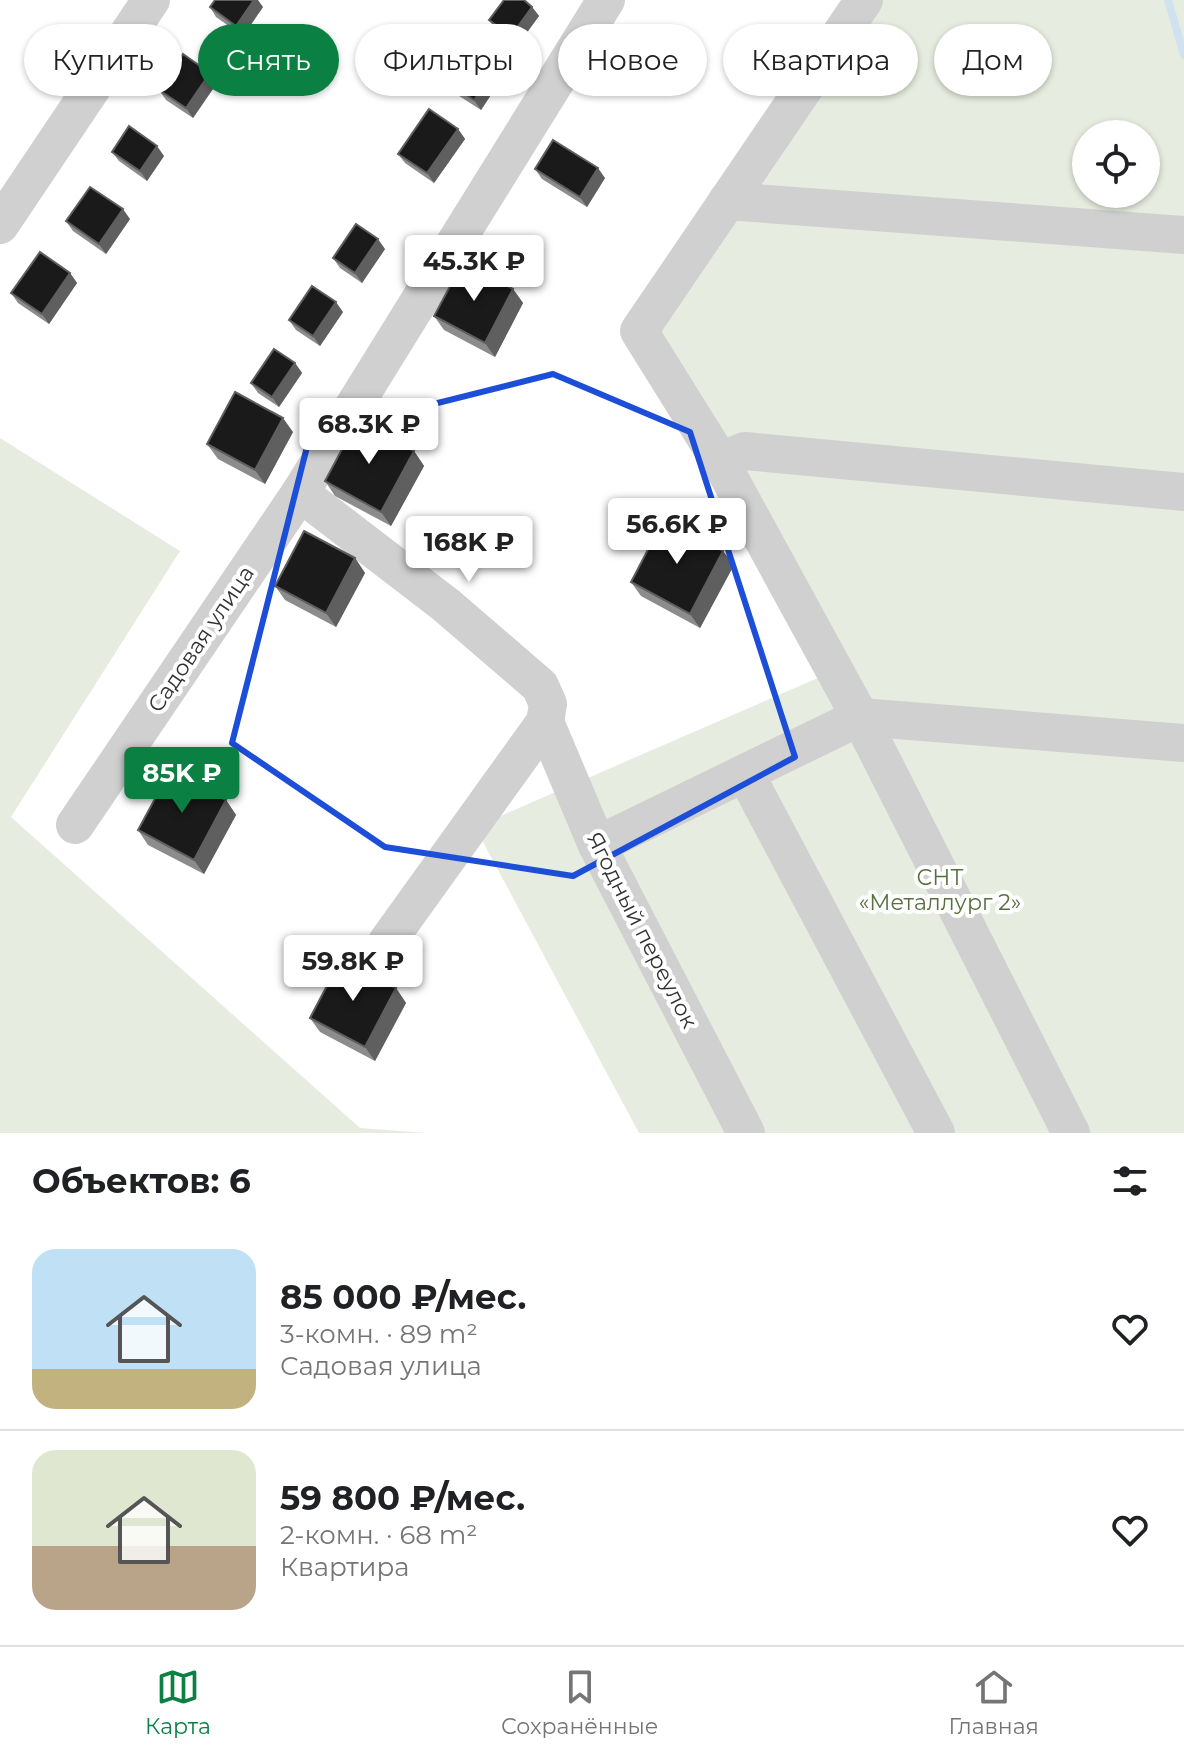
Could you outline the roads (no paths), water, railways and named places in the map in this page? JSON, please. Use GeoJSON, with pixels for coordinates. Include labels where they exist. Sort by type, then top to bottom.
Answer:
{"type":"FeatureCollection","features":[{"type":"Feature","properties":{"kind":"street"},"geometry":{"type":"LineString","coordinates":[[0,225],[151,0]]}},
{"type":"Feature","properties":{"kind":"street","name":"Садовая улица"},"geometry":{"type":"LineString","coordinates":[[75,825],[300,493],[606,0]]}},
{"type":"Feature","properties":{"kind":"street"},"geometry":{"type":"LineString","coordinates":[[864,0],[639,331],[720,461],[860,717],[1071,1133]]}},
{"type":"Feature","properties":{"kind":"street"},"geometry":{"type":"LineString","coordinates":[[727,201],[1184,235]]}},
{"type":"Feature","properties":{"kind":"street"},"geometry":{"type":"LineString","coordinates":[[720,461],[745,451],[1184,492]]}},
{"type":"Feature","properties":{"kind":"street"},"geometry":{"type":"LineString","coordinates":[[300,493],[446,605],[540,686],[548,704],[545,722],[387,942]]}},
{"type":"Feature","properties":{"kind":"street"},"geometry":{"type":"LineString","coordinates":[[597,845],[860,717],[1184,743]]}},
{"type":"Feature","properties":{"kind":"street","name":"Ягодный переулок"},"geometry":{"type":"LineString","coordinates":[[545,722],[597,845],[746,1133]]}},
{"type":"Feature","properties":{"kind":"street"},"geometry":{"type":"LineString","coordinates":[[745,773],[936,1133]]}},
{"type":"Feature","properties":{"kind":"waterway"},"geometry":{"type":"LineString","coordinates":[[1168,0],[1184,55]]}},
{"type":"Feature","properties":{"kind":"park label","name":"СНТ «Металлург 2»"},"geometry":{"type":"Point","coordinates":[940,890]}}]}
